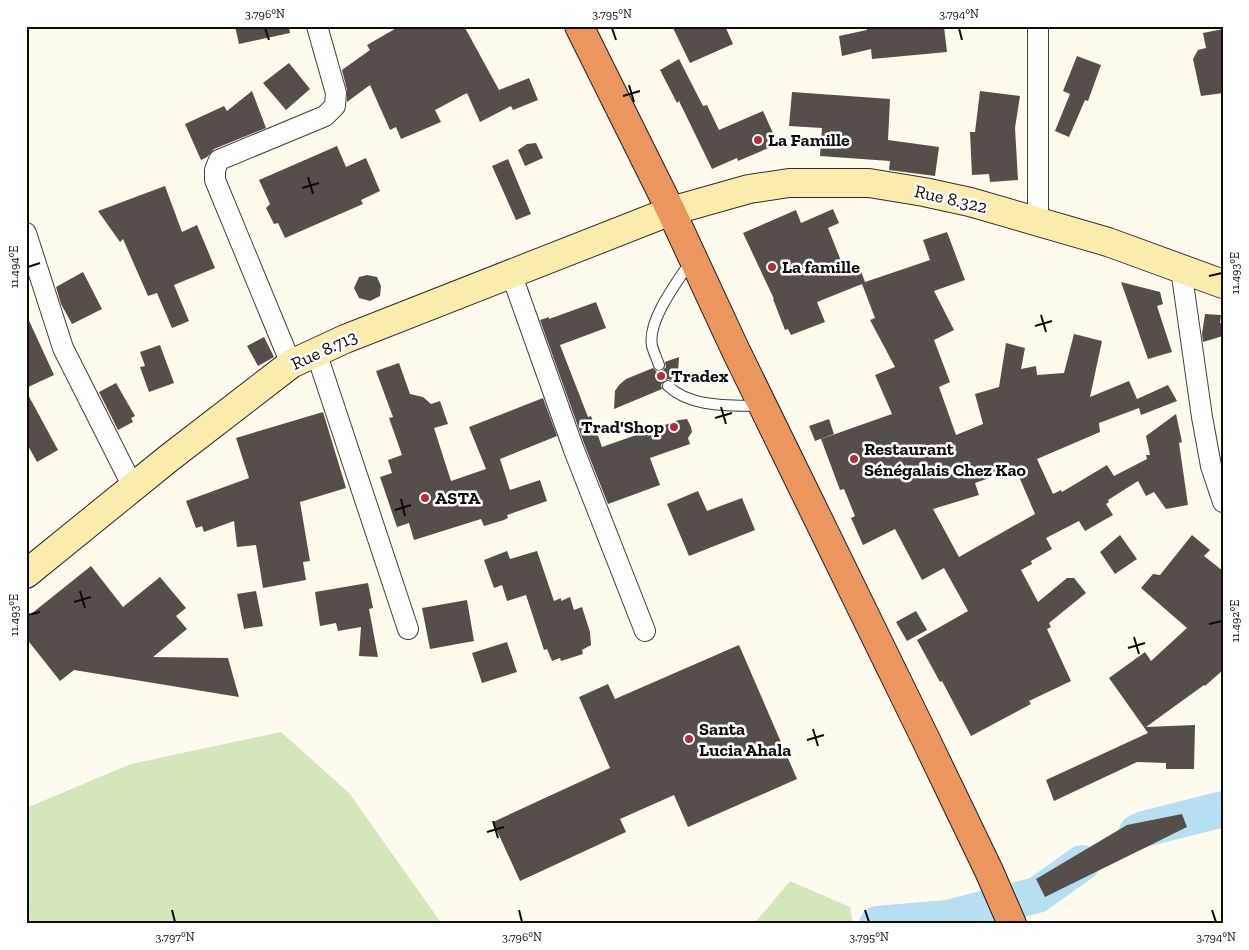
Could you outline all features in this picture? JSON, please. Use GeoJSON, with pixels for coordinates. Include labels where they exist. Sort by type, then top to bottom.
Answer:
{"type":"FeatureCollection","features":[{"type":"Feature","properties":{"kind":"highway"},"geometry":{"type":"LineString","coordinates":[[579,26],[927,742],[989,871],[1012,924]]}},
{"type":"Feature","properties":{"kind":"main road","name":"Rue 8.322"},"geometry":{"type":"LineString","coordinates":[[670,211],[749,189],[789,183],[869,183],[970,202],[1038,221],[1108,242],[1223,284]]}},
{"type":"Feature","properties":{"kind":"main road","name":"Rue 8.713"},"geometry":{"type":"LineString","coordinates":[[26,574],[133,487],[291,364],[345,339],[670,211]]}},
{"type":"Feature","properties":{"kind":"street"},"geometry":{"type":"LineString","coordinates":[[291,364],[215,180],[215,170],[219,160],[325,116],[335,106],[336,92],[317,26]]}},
{"type":"Feature","properties":{"kind":"street"},"geometry":{"type":"LineString","coordinates":[[1038,26],[1038,221]]}},
{"type":"Feature","properties":{"kind":"street"},"geometry":{"type":"LineString","coordinates":[[26,233],[63,348],[133,487]]}},
{"type":"Feature","properties":{"kind":"street"},"geometry":{"type":"LineString","coordinates":[[1181,269],[1202,417],[1211,466],[1223,502]]}},
{"type":"Feature","properties":{"kind":"street"},"geometry":{"type":"LineString","coordinates":[[511,274],[574,450],[645,631]]}},
{"type":"Feature","properties":{"kind":"street"},"geometry":{"type":"LineString","coordinates":[[316,352],[408,629]]}},
{"type":"Feature","properties":{"kind":"lane"},"geometry":{"type":"LineString","coordinates":[[659,365],[652,345],[655,320],[692,258]]}},
{"type":"Feature","properties":{"kind":"lane"},"geometry":{"type":"LineString","coordinates":[[668,386],[675,393],[713,404],[763,407]]}},
{"type":"Feature","properties":{"kind":"green space"},"geometry":{"type":"Polygon","coordinates":[[[281,732],[349,793],[442,924],[26,924],[26,808],[131,764],[281,732]]]}},
{"type":"Feature","properties":{"kind":"green space"},"geometry":{"type":"Polygon","coordinates":[[[790,881],[850,907],[853,924],[754,924],[790,881]]]}},
{"type":"Feature","properties":{"kind":"building"},"geometry":{"type":"Polygon","coordinates":[[[235,26],[289,26],[290,33],[239,44],[235,26]]]}},
{"type":"Feature","properties":{"kind":"building"},"geometry":{"type":"Polygon","coordinates":[[[400,26],[464,26],[499,90],[529,78],[538,100],[513,110],[511,106],[480,122],[467,93],[435,110],[441,122],[401,139],[396,127],[390,130],[370,85],[347,102],[347,90],[342,70],[370,50],[367,45],[400,26]]]}},
{"type":"Feature","properties":{"kind":"building"},"geometry":{"type":"Polygon","coordinates":[[[672,26],[725,26],[733,44],[690,63],[672,26]]]}},
{"type":"Feature","properties":{"kind":"building"},"geometry":{"type":"Polygon","coordinates":[[[866,26],[944,27],[947,52],[872,59],[871,49],[842,56],[839,36],[867,30],[866,26]]]}},
{"type":"Feature","properties":{"kind":"building"},"geometry":{"type":"Polygon","coordinates":[[[1223,29],[1223,93],[1201,96],[1193,59],[1198,50],[1206,48],[1203,33],[1223,29]]]}},
{"type":"Feature","properties":{"kind":"building"},"geometry":{"type":"Polygon","coordinates":[[[1077,56],[1101,65],[1088,101],[1085,100],[1069,137],[1055,131],[1070,94],[1063,91],[1077,56]]]}},
{"type":"Feature","properties":{"kind":"building"},"geometry":{"type":"Polygon","coordinates":[[[679,59],[703,106],[707,105],[719,130],[763,111],[778,144],[738,161],[737,158],[712,169],[679,101],[677,103],[660,70],[679,59]]]}},
{"type":"Feature","properties":{"kind":"building"},"geometry":{"type":"Polygon","coordinates":[[[289,63],[310,89],[286,110],[263,83],[289,63]]]}},
{"type":"Feature","properties":{"kind":"building"},"geometry":{"type":"Polygon","coordinates":[[[252,91],[266,128],[214,149],[207,157],[201,160],[185,124],[224,106],[227,111],[252,91]]]}},
{"type":"Feature","properties":{"kind":"building"},"geometry":{"type":"Polygon","coordinates":[[[980,91],[1020,96],[1015,128],[1018,180],[990,182],[989,174],[972,175],[970,132],[975,132],[980,91]]]}},
{"type":"Feature","properties":{"kind":"building"},"geometry":{"type":"Polygon","coordinates":[[[792,92],[890,99],[888,140],[939,147],[935,176],[889,170],[890,161],[820,156],[822,128],[789,126],[792,92]]]}},
{"type":"Feature","properties":{"kind":"building"},"geometry":{"type":"Polygon","coordinates":[[[536,143],[543,158],[525,166],[518,150],[527,144],[536,143]]]}},
{"type":"Feature","properties":{"kind":"building"},"geometry":{"type":"Polygon","coordinates":[[[337,146],[346,167],[366,158],[380,191],[361,200],[363,204],[285,238],[278,223],[274,224],[266,208],[270,204],[259,180],[337,146]]]}},
{"type":"Feature","properties":{"kind":"building"},"geometry":{"type":"Polygon","coordinates":[[[508,159],[531,214],[516,220],[492,166],[508,159]]]}},
{"type":"Feature","properties":{"kind":"building"},"geometry":{"type":"Polygon","coordinates":[[[165,186],[182,232],[197,225],[215,268],[174,285],[189,321],[172,328],[157,293],[148,296],[123,239],[120,242],[98,211],[165,186]]]}},
{"type":"Feature","properties":{"kind":"building"},"geometry":{"type":"Polygon","coordinates":[[[833,209],[839,223],[828,228],[845,271],[859,266],[865,282],[930,260],[923,240],[947,232],[965,280],[934,291],[954,330],[934,340],[950,382],[939,387],[956,435],[983,424],[975,394],[999,387],[1006,343],[1025,348],[1021,369],[1036,366],[1037,375],[1064,373],[1074,334],[1102,341],[1090,397],[1129,381],[1137,399],[1168,385],[1177,401],[1141,415],[1139,408],[1099,423],[1100,432],[1037,459],[1053,494],[1061,490],[1062,492],[1107,465],[1114,476],[1147,459],[1146,455],[1150,455],[1146,436],[1176,414],[1182,442],[1179,443],[1188,505],[1166,509],[1154,492],[1146,496],[1138,481],[1108,500],[1109,502],[1106,504],[1113,515],[1085,531],[1079,521],[1046,538],[1052,549],[1031,561],[1032,564],[1021,570],[1038,602],[1067,578],[1074,578],[1086,593],[1049,623],[1051,627],[1047,629],[1071,681],[1029,701],[1031,704],[971,736],[942,681],[940,682],[917,640],[968,611],[944,568],[922,580],[895,529],[863,545],[851,518],[855,516],[844,489],[840,490],[821,439],[892,414],[875,375],[895,367],[870,320],[875,318],[862,284],[817,302],[825,322],[791,335],[788,329],[785,330],[774,299],[743,233],[796,210],[801,223],[833,209]],[[1012,470],[975,483],[979,495],[933,509],[959,557],[1035,514],[1017,472],[1013,474],[1012,470]]]}},
{"type":"Feature","properties":{"kind":"building"},"geometry":{"type":"Polygon","coordinates":[[[83,272],[102,309],[72,324],[61,304],[56,287],[83,272]]]}},
{"type":"Feature","properties":{"kind":"building"},"geometry":{"type":"Polygon","coordinates":[[[367,275],[377,277],[381,286],[380,296],[370,301],[359,298],[354,288],[359,277],[367,275]]]}},
{"type":"Feature","properties":{"kind":"building"},"geometry":{"type":"Polygon","coordinates":[[[1121,282],[1160,292],[1163,304],[1157,306],[1172,352],[1148,359],[1121,282]]]}},
{"type":"Feature","properties":{"kind":"building"},"geometry":{"type":"Polygon","coordinates":[[[596,302],[606,328],[560,345],[588,417],[591,416],[602,447],[679,420],[687,419],[692,432],[688,438],[690,444],[650,458],[660,485],[608,504],[540,320],[549,317],[549,319],[596,302]]]}},
{"type":"Feature","properties":{"kind":"building"},"geometry":{"type":"Polygon","coordinates":[[[26,314],[54,375],[26,388],[26,314]]]}},
{"type":"Feature","properties":{"kind":"building"},"geometry":{"type":"Polygon","coordinates":[[[1205,314],[1221,315],[1220,323],[1223,324],[1223,336],[1203,342],[1202,334],[1205,314]]]}},
{"type":"Feature","properties":{"kind":"building"},"geometry":{"type":"Polygon","coordinates":[[[264,337],[274,357],[258,366],[247,346],[264,337]]]}},
{"type":"Feature","properties":{"kind":"building"},"geometry":{"type":"Polygon","coordinates":[[[160,345],[174,383],[149,392],[140,367],[145,366],[140,352],[160,345]]]}},
{"type":"Feature","properties":{"kind":"building"},"geometry":{"type":"Polygon","coordinates":[[[679,357],[678,372],[674,382],[669,379],[665,380],[661,385],[662,389],[614,409],[615,391],[626,379],[653,368],[657,372],[662,371],[666,367],[665,362],[679,357]]]}},
{"type":"Feature","properties":{"kind":"building"},"geometry":{"type":"Polygon","coordinates":[[[399,363],[410,394],[423,397],[431,404],[440,401],[448,424],[434,428],[451,481],[486,469],[469,427],[543,398],[557,436],[500,459],[510,490],[540,480],[547,501],[507,515],[508,518],[504,520],[484,526],[481,519],[414,540],[409,523],[397,527],[380,477],[392,473],[388,460],[402,455],[389,418],[393,417],[376,371],[399,363]]]}},
{"type":"Feature","properties":{"kind":"building"},"geometry":{"type":"Polygon","coordinates":[[[116,383],[135,416],[131,418],[133,422],[118,430],[99,392],[116,383]]]}},
{"type":"Feature","properties":{"kind":"building"},"geometry":{"type":"Polygon","coordinates":[[[26,391],[58,450],[37,462],[26,442],[26,391]]]}},
{"type":"Feature","properties":{"kind":"building"},"geometry":{"type":"Polygon","coordinates":[[[323,412],[346,488],[300,502],[310,561],[303,562],[306,580],[263,588],[256,545],[237,547],[234,521],[204,532],[202,526],[196,528],[186,501],[249,478],[236,438],[323,412]]]}},
{"type":"Feature","properties":{"kind":"building"},"geometry":{"type":"Polygon","coordinates":[[[829,419],[834,434],[815,441],[809,426],[829,419]]]}},
{"type":"Feature","properties":{"kind":"building"},"geometry":{"type":"Polygon","coordinates":[[[698,491],[707,511],[742,498],[755,530],[689,556],[667,504],[698,491]]]}},
{"type":"Feature","properties":{"kind":"building"},"geometry":{"type":"Polygon","coordinates":[[[1120,535],[1137,559],[1115,574],[1100,552],[1120,535]]]}},
{"type":"Feature","properties":{"kind":"building"},"geometry":{"type":"Polygon","coordinates":[[[1192,535],[1210,550],[1204,556],[1223,571],[1223,670],[1205,686],[1146,727],[1195,725],[1194,769],[1166,769],[1166,763],[1137,762],[1054,801],[1046,780],[1148,733],[1109,678],[1145,652],[1151,661],[1187,628],[1141,588],[1153,574],[1160,575],[1192,535]]]}},
{"type":"Feature","properties":{"kind":"building"},"geometry":{"type":"Polygon","coordinates":[[[507,551],[510,559],[537,551],[554,601],[561,598],[561,601],[570,597],[574,610],[582,607],[590,632],[591,645],[582,650],[583,654],[561,661],[560,658],[552,661],[547,649],[544,650],[526,595],[507,601],[502,585],[494,588],[484,560],[507,551]]]}},
{"type":"Feature","properties":{"kind":"building"},"geometry":{"type":"Polygon","coordinates":[[[91,566],[123,607],[160,577],[186,608],[176,616],[187,629],[153,657],[228,658],[239,697],[74,670],[60,681],[26,638],[26,618],[91,566]]]}},
{"type":"Feature","properties":{"kind":"building"},"geometry":{"type":"Polygon","coordinates":[[[368,583],[373,608],[369,609],[378,657],[359,656],[361,627],[338,631],[336,623],[320,626],[315,592],[368,583]]]}},
{"type":"Feature","properties":{"kind":"building"},"geometry":{"type":"Polygon","coordinates":[[[256,591],[263,626],[244,629],[237,594],[256,591]]]}},
{"type":"Feature","properties":{"kind":"building"},"geometry":{"type":"Polygon","coordinates":[[[467,600],[474,641],[430,649],[422,608],[467,600]]]}},
{"type":"Feature","properties":{"kind":"building"},"geometry":{"type":"Polygon","coordinates":[[[916,611],[927,630],[907,641],[896,622],[916,611]]]}},
{"type":"Feature","properties":{"kind":"building"},"geometry":{"type":"Polygon","coordinates":[[[507,642],[517,672],[482,683],[472,653],[507,642]]]}},
{"type":"Feature","properties":{"kind":"building","name":"Santa Lucia Ahala"},"geometry":{"type":"Polygon","coordinates":[[[739,645],[797,779],[688,827],[674,795],[620,819],[626,832],[520,881],[493,822],[610,768],[579,697],[608,684],[615,699],[739,645]]]}},
{"type":"Feature","properties":{"kind":"building"},"geometry":{"type":"Polygon","coordinates":[[[1182,814],[1187,827],[1045,897],[1036,879],[1127,825],[1182,814]]]}},
{"type":"Feature","properties":{"kind":"waterway"},"geometry":{"type":"LineString","coordinates":[[1137,832],[1223,809]]}},
{"type":"Feature","properties":{"kind":"waterway"},"geometry":{"type":"LineString","coordinates":[[877,924],[948,918],[1037,895],[1082,863]]}},
{"type":"Feature","properties":{"kind":"place","name":"La Famille"},"geometry":{"type":"Point","coordinates":[758,140]}},
{"type":"Feature","properties":{"kind":"place","name":"La famille"},"geometry":{"type":"Point","coordinates":[772,267]}},
{"type":"Feature","properties":{"kind":"place","name":"Tradex"},"geometry":{"type":"Point","coordinates":[661,376]}},
{"type":"Feature","properties":{"kind":"place","name":"Trad'Shop"},"geometry":{"type":"Point","coordinates":[674,427]}},
{"type":"Feature","properties":{"kind":"place","name":"Restaurant Sénégalais Chez Kao"},"geometry":{"type":"Point","coordinates":[854,459]}},
{"type":"Feature","properties":{"kind":"place","name":"ASTA"},"geometry":{"type":"Point","coordinates":[425,498]}},
{"type":"Feature","properties":{"kind":"place","name":"Santa Lucia Ahala"},"geometry":{"type":"Point","coordinates":[689,739]}}]}
